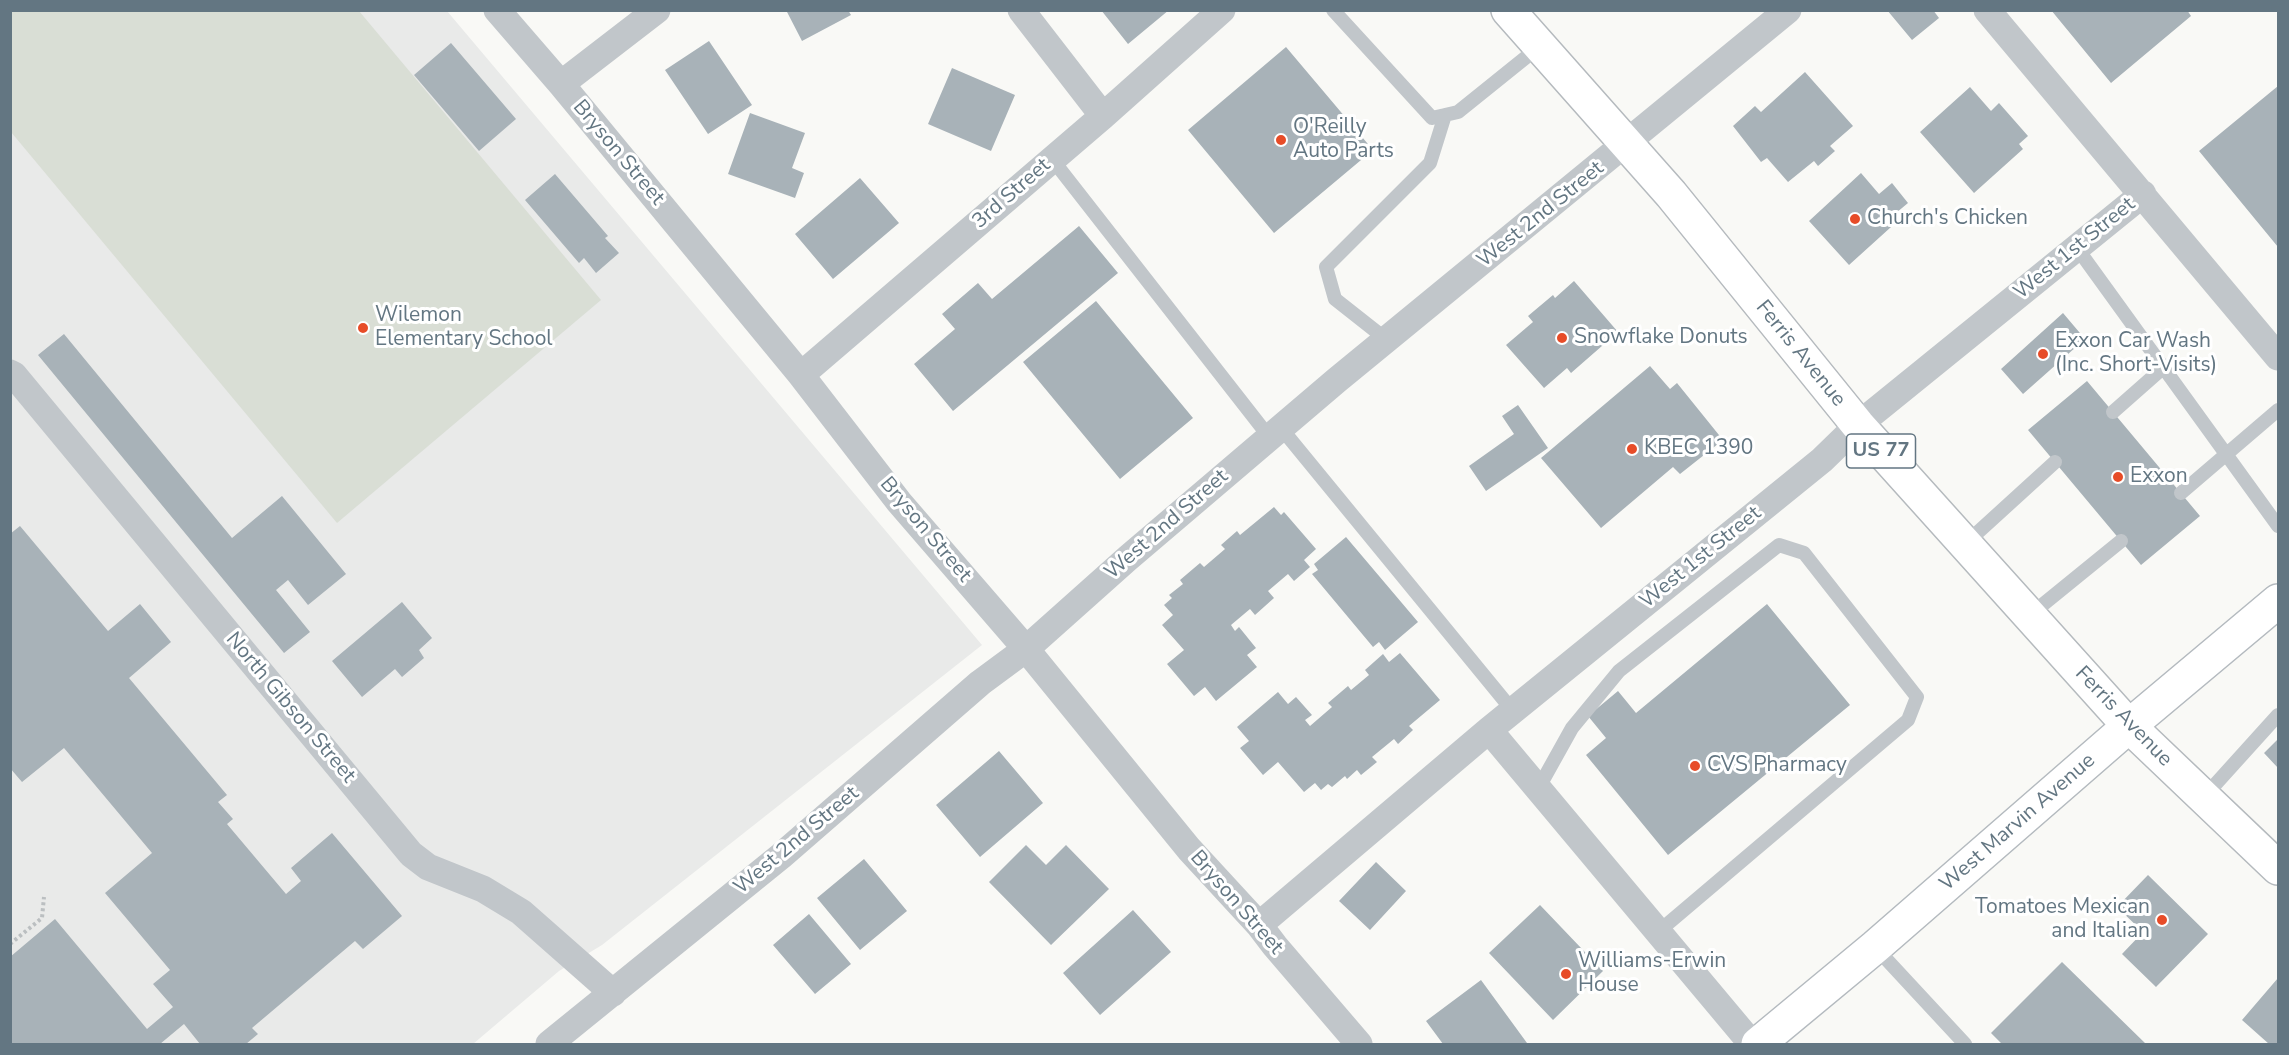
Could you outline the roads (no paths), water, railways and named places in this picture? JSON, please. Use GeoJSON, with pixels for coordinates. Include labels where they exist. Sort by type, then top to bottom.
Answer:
{"type":"FeatureCollection","features":[{"type":"Feature","properties":{"kind":"main road","name":"Ferris Avenue"},"geometry":{"type":"LineString","coordinates":[[1508,10],[1671,194],[1858,425],[2130,726],[2278,868]]}},
{"type":"Feature","properties":{"kind":"main road","name":"West Marvin Avenue"},"geometry":{"type":"LineString","coordinates":[[1758,1044],[1875,947],[2130,726],[2276,608]]}},
{"type":"Feature","properties":{"kind":"street","name":"Bryson Street"},"geometry":{"type":"LineString","coordinates":[[497,10],[561,84],[801,375],[899,502],[1026,649],[1189,849],[1260,925],[1275,946],[1359,1044]]}},
{"type":"Feature","properties":{"kind":"street"},"geometry":{"type":"LineString","coordinates":[[561,84],[657,10]]}},
{"type":"Feature","properties":{"kind":"street"},"geometry":{"type":"LineString","coordinates":[[1022,10],[1103,116]]}},
{"type":"Feature","properties":{"kind":"street","name":"3rd Street"},"geometry":{"type":"LineString","coordinates":[[801,375],[1103,116],[1222,10]]}},
{"type":"Feature","properties":{"kind":"street","name":"West 2nd Street"},"geometry":{"type":"LineString","coordinates":[[549,1044],[781,856],[980,683],[1026,649],[1128,558],[1275,433],[1788,10]]}},
{"type":"Feature","properties":{"kind":"street"},"geometry":{"type":"LineString","coordinates":[[1987,10],[2278,357]]}},
{"type":"Feature","properties":{"kind":"street","name":"West 1st Street"},"geometry":{"type":"LineString","coordinates":[[1260,925],[1489,730],[1822,460],[1858,425],[2143,194]]}},
{"type":"Feature","properties":{"kind":"street","name":"North Gibson Street"},"geometry":{"type":"LineString","coordinates":[[10,373],[411,854],[428,867],[483,889],[521,912],[613,993]]}},
{"type":"Feature","properties":{"kind":"street"},"geometry":{"type":"LineString","coordinates":[[1489,730],[1752,1044]]}},
{"type":"Feature","properties":{"kind":"lane"},"geometry":{"type":"LineString","coordinates":[[1333,10],[1432,118],[1458,112],[1540,46]]}},
{"type":"Feature","properties":{"kind":"lane"},"geometry":{"type":"LineString","coordinates":[[1387,340],[1335,299],[1326,267],[1430,163],[1445,115]]}},
{"type":"Feature","properties":{"kind":"lane"},"geometry":{"type":"LineString","coordinates":[[1052,159],[1275,433],[1513,711]]}},
{"type":"Feature","properties":{"kind":"lane"},"geometry":{"type":"LineString","coordinates":[[2077,248],[2278,526]]}},
{"type":"Feature","properties":{"kind":"lane"},"geometry":{"type":"LineString","coordinates":[[2113,412],[2164,367]]}},
{"type":"Feature","properties":{"kind":"lane"},"geometry":{"type":"LineString","coordinates":[[2181,493],[2278,410]]}},
{"type":"Feature","properties":{"kind":"lane"},"geometry":{"type":"LineString","coordinates":[[1965,544],[2055,462]]}},
{"type":"Feature","properties":{"kind":"lane"},"geometry":{"type":"LineString","coordinates":[[2030,616],[2121,541]]}},
{"type":"Feature","properties":{"kind":"lane"},"geometry":{"type":"LineString","coordinates":[[1538,789],[1572,728],[1619,671],[1779,545],[1804,553],[1917,697],[1908,720],[1658,932]]}},
{"type":"Feature","properties":{"kind":"lane"},"geometry":{"type":"LineString","coordinates":[[2203,798],[2278,715]]}},
{"type":"Feature","properties":{"kind":"lane"},"geometry":{"type":"LineString","coordinates":[[1875,947],[1965,1044]]}},
{"type":"Feature","properties":{"kind":"place","name":"O'Reilly Auto Parts"},"geometry":{"type":"Point","coordinates":[1281,140]}},
{"type":"Feature","properties":{"kind":"place","name":"Church's Chicken"},"geometry":{"type":"Point","coordinates":[1855,219]}},
{"type":"Feature","properties":{"kind":"place","name":"Wilemon Elementary School"},"geometry":{"type":"Point","coordinates":[363,328]}},
{"type":"Feature","properties":{"kind":"place","name":"Snowflake Donuts"},"geometry":{"type":"Point","coordinates":[1562,338]}},
{"type":"Feature","properties":{"kind":"place","name":"Exxon Car Wash (Inc. Short-Visits)"},"geometry":{"type":"Point","coordinates":[2043,354]}},
{"type":"Feature","properties":{"kind":"place","name":"KBEC 1390"},"geometry":{"type":"Point","coordinates":[1632,449]}},
{"type":"Feature","properties":{"kind":"place","name":"Exxon"},"geometry":{"type":"Point","coordinates":[2118,477]}},
{"type":"Feature","properties":{"kind":"place","name":"CVS Pharmacy"},"geometry":{"type":"Point","coordinates":[1695,766]}},
{"type":"Feature","properties":{"kind":"place","name":"Tomatoes Mexican and Italian"},"geometry":{"type":"Point","coordinates":[2162,920]}},
{"type":"Feature","properties":{"kind":"place","name":"Williams-Erwin House"},"geometry":{"type":"Point","coordinates":[1566,974]}}]}
